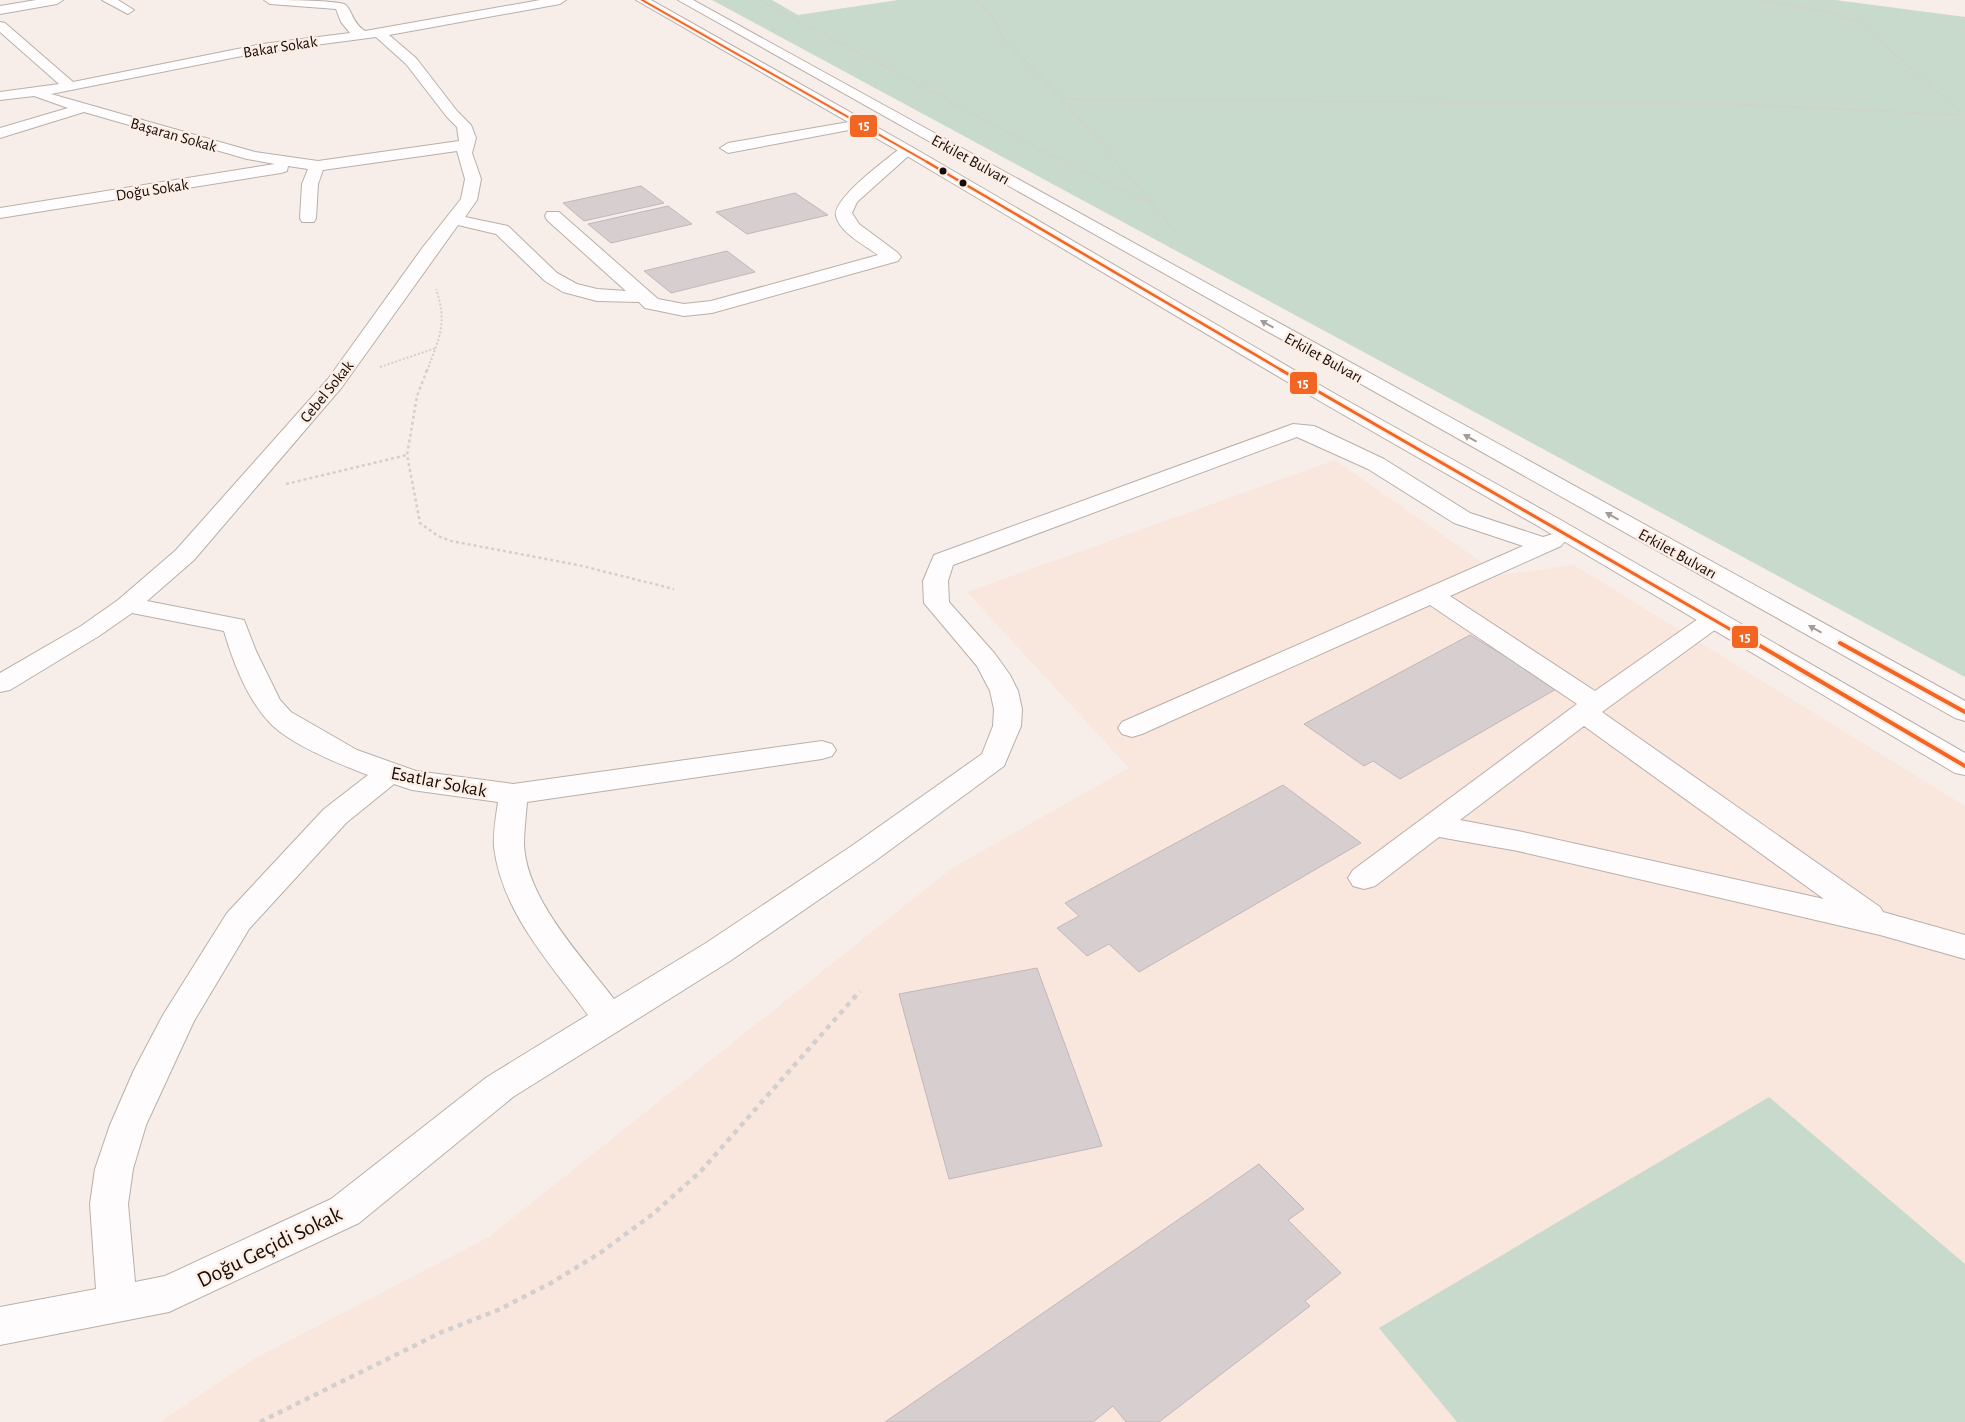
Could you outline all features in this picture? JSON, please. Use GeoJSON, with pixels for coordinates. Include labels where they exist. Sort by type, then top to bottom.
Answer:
{"type":"FeatureCollection","features":[{"type":"Feature","properties":{"kind":"street"},"geometry":{"type":"LineString","coordinates":[[0,10],[58,0]]}},
{"type":"Feature","properties":{"kind":"street"},"geometry":{"type":"LineString","coordinates":[[108,0],[128,10]]}},
{"type":"Feature","properties":{"kind":"street","name":"Cebel Sokak"},"geometry":{"type":"LineString","coordinates":[[0,684],[43,661],[127,605],[185,555],[335,384],[469,200],[474,186],[464,153],[468,138],[464,125],[452,114],[415,65],[370,34],[350,26],[346,21],[344,10],[339,6],[270,0]]}},
{"type":"Feature","properties":{"kind":"street","name":"Bakar Sokak"},"geometry":{"type":"LineString","coordinates":[[0,96],[70,88],[254,50],[370,34],[560,0]]}},
{"type":"Feature","properties":{"kind":"street","name":"Erkilet Bulvarı"},"geometry":{"type":"LineString","coordinates":[[642,0],[908,150],[1330,398],[1556,540],[1714,619],[1965,766]]}},
{"type":"Feature","properties":{"kind":"street","name":"Erkilet Bulvarı"},"geometry":{"type":"LineString","coordinates":[[684,0],[1965,712]]}},
{"type":"Feature","properties":{"kind":"street"},"geometry":{"type":"LineString","coordinates":[[0,26],[36,55],[70,88]]}},
{"type":"Feature","properties":{"kind":"street","name":"Başaran Sokak"},"geometry":{"type":"LineString","coordinates":[[31,92],[253,156],[311,165]]}},
{"type":"Feature","properties":{"kind":"street"},"geometry":{"type":"LineString","coordinates":[[0,133],[82,108]]}},
{"type":"Feature","properties":{"kind":"street"},"geometry":{"type":"LineString","coordinates":[[728,148],[860,124]]}},
{"type":"Feature","properties":{"kind":"street","name":"Doğu Sokak"},"geometry":{"type":"LineString","coordinates":[[0,213],[311,165],[467,145]]}},
{"type":"Feature","properties":{"kind":"street"},"geometry":{"type":"LineString","coordinates":[[553,216],[652,304],[684,310],[703,308],[892,257],[853,228],[845,218],[844,213],[850,200],[908,150]]}},
{"type":"Feature","properties":{"kind":"street"},"geometry":{"type":"LineString","coordinates":[[308,218],[314,171],[311,165]]}},
{"type":"Feature","properties":{"kind":"street"},"geometry":{"type":"LineString","coordinates":[[456,220],[502,230],[551,277],[570,288],[597,295],[644,297]]}},
{"type":"Feature","properties":{"kind":"street","name":"Doğu Geçidi Sokak"},"geometry":{"type":"LineString","coordinates":[[0,1326],[169,1294],[345,1211],[500,1087],[718,952],[856,859],[994,759],[1007,726],[1008,708],[1004,691],[997,675],[986,660],[937,603],[934,591],[935,579],[943,560],[1278,438],[1293,430],[1306,430],[1376,464],[1462,518],[1556,540]]}},
{"type":"Feature","properties":{"kind":"street"},"geometry":{"type":"LineString","coordinates":[[1132,728],[1556,540]]}},
{"type":"Feature","properties":{"kind":"street"},"geometry":{"type":"LineString","coordinates":[[1432,595],[1589,708],[1880,923]]}},
{"type":"Feature","properties":{"kind":"street","name":"Esatlar Sokak"},"geometry":{"type":"LineString","coordinates":[[127,605],[235,625],[243,651],[268,703],[281,718],[326,747],[389,773],[412,780],[513,794],[822,750]]}},
{"type":"Feature","properties":{"kind":"street"},"geometry":{"type":"LineString","coordinates":[[1364,878],[1589,708],[1714,619]]}},
{"type":"Feature","properties":{"kind":"street"},"geometry":{"type":"LineString","coordinates":[[117,1304],[109,1204],[114,1169],[128,1124],[152,1070],[180,1015],[238,921],[335,816],[389,773]]}},
{"type":"Feature","properties":{"kind":"street"},"geometry":{"type":"LineString","coordinates":[[513,794],[509,845],[521,892],[530,911],[610,1019]]}},
{"type":"Feature","properties":{"kind":"street"},"geometry":{"type":"LineString","coordinates":[[1434,826],[1518,842],[1880,923],[1965,947]]}},
{"type":"Feature","properties":{"kind":"path"},"geometry":{"type":"LineString","coordinates":[[760,0],[1054,157],[1154,206]]}},
{"type":"Feature","properties":{"kind":"path"},"geometry":{"type":"LineString","coordinates":[[978,0],[992,17],[999,32],[1010,47],[1062,99],[1178,234]]}},
{"type":"Feature","properties":{"kind":"path"},"geometry":{"type":"LineString","coordinates":[[1062,99],[1729,104],[1964,114],[1859,22],[1837,14],[1760,0]]}},
{"type":"Feature","properties":{"kind":"path"},"geometry":{"type":"LineString","coordinates":[[422,262],[441,299],[443,310],[441,334],[417,396],[407,455],[420,523],[438,536],[452,541],[578,565],[674,589]]}},
{"type":"Feature","properties":{"kind":"path"},"geometry":{"type":"LineString","coordinates":[[335,384],[436,348]]}},
{"type":"Feature","properties":{"kind":"path"},"geometry":{"type":"LineString","coordinates":[[238,496],[407,455]]}},
{"type":"Feature","properties":{"kind":"path"},"geometry":{"type":"LineString","coordinates":[[260,1422],[442,1332],[498,1310],[551,1283],[600,1253],[653,1214],[700,1172],[860,991]]}},
{"type":"Feature","properties":{"kind":"shaded area"},"geometry":{"type":"Polygon","coordinates":[[[1335,460],[1500,575],[1574,565],[1965,806],[1965,1422],[160,1422],[254,1359],[489,1237],[952,868],[1129,768],[967,592],[1335,460]]]}},
{"type":"Feature","properties":{"kind":"green space"},"geometry":{"type":"Polygon","coordinates":[[[712,0],[772,0],[798,15],[898,0],[1835,0],[1965,17],[1965,677],[712,0]]]}},
{"type":"Feature","properties":{"kind":"green space"},"geometry":{"type":"Polygon","coordinates":[[[1769,1097],[1965,1264],[1965,1422],[1457,1422],[1379,1328],[1769,1097]]]}},
{"type":"Feature","properties":{"kind":"building"},"geometry":{"type":"Polygon","coordinates":[[[641,186],[664,203],[584,221],[563,203],[641,186]]]}},
{"type":"Feature","properties":{"kind":"building"},"geometry":{"type":"Polygon","coordinates":[[[795,193],[828,215],[747,234],[716,212],[795,193]]]}},
{"type":"Feature","properties":{"kind":"building"},"geometry":{"type":"Polygon","coordinates":[[[668,206],[692,224],[611,243],[588,224],[668,206]]]}},
{"type":"Feature","properties":{"kind":"building"},"geometry":{"type":"Polygon","coordinates":[[[727,251],[755,272],[671,293],[644,271],[727,251]]]}},
{"type":"Feature","properties":{"kind":"building"},"geometry":{"type":"Polygon","coordinates":[[[1470,635],[1558,688],[1400,779],[1373,761],[1364,766],[1304,724],[1470,635]]]}},
{"type":"Feature","properties":{"kind":"building"},"geometry":{"type":"Polygon","coordinates":[[[1283,785],[1361,843],[1139,972],[1109,944],[1087,956],[1057,928],[1079,916],[1065,903],[1283,785]]]}},
{"type":"Feature","properties":{"kind":"building"},"geometry":{"type":"Polygon","coordinates":[[[1037,968],[1102,1146],[949,1179],[899,994],[1037,968]]]}},
{"type":"Feature","properties":{"kind":"building"},"geometry":{"type":"Polygon","coordinates":[[[1259,1164],[1304,1209],[1288,1220],[1341,1273],[1305,1301],[1310,1306],[1159,1422],[1126,1422],[1113,1406],[1093,1422],[885,1422],[1259,1164]]]}},
{"type":"Feature","properties":{"kind":"transit line","name":"15"},"geometry":{"type":"LineString","coordinates":[[642,0],[907,150],[1330,399],[1551,524],[1965,766]]}},
{"type":"Feature","properties":{"kind":"transit line","name":"15"},"geometry":{"type":"LineString","coordinates":[[1840,643],[1965,712]]}}]}
